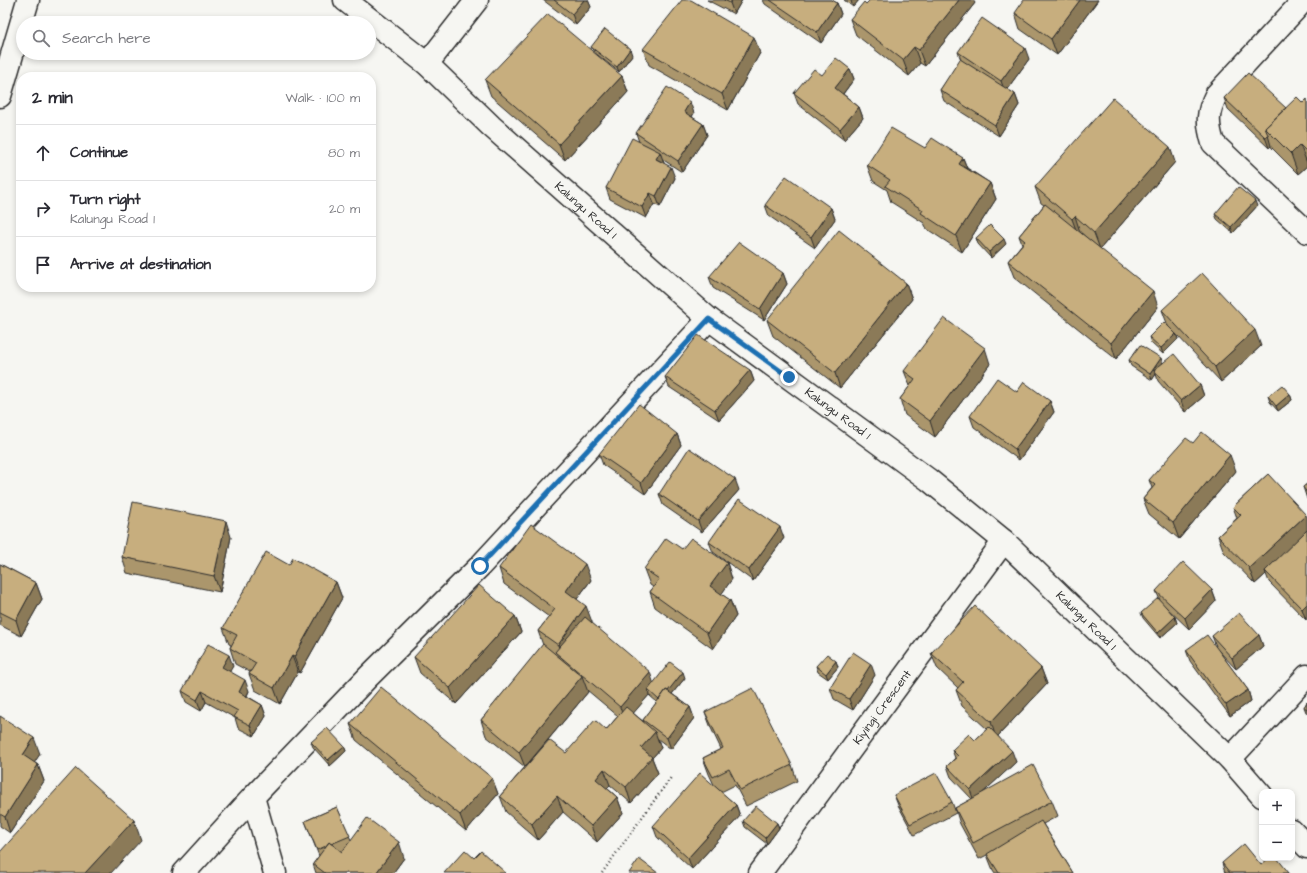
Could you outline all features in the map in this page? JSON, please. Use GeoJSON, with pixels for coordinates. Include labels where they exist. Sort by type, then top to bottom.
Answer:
{"type":"FeatureCollection","features":[{"type":"Feature","properties":{"kind":"street"},"geometry":{"type":"LineString","coordinates":[[23,16],[28,0]]}},
{"type":"Feature","properties":{"kind":"street","name":"Kalungu Road 1"},"geometry":{"type":"LineString","coordinates":[[345,0],[366,16]]}},
{"type":"Feature","properties":{"kind":"street"},"geometry":{"type":"LineString","coordinates":[[427,64],[477,0]]}},
{"type":"Feature","properties":{"kind":"street"},"geometry":{"type":"LineString","coordinates":[[1304,0],[1216,95],[1210,109],[1208,127],[1213,143],[1307,232]]}},
{"type":"Feature","properties":{"kind":"street","name":"Kalungu Road 1"},"geometry":{"type":"LineString","coordinates":[[376,24],[427,64],[491,126],[709,319],[929,480],[1004,541],[1230,759],[1259,793]]}},
{"type":"Feature","properties":{"kind":"street"},"geometry":{"type":"LineString","coordinates":[[0,96],[16,41]]}},
{"type":"Feature","properties":{"kind":"street"},"geometry":{"type":"LineString","coordinates":[[184,873],[252,797],[368,677],[480,566],[709,319]]}},
{"type":"Feature","properties":{"kind":"street","name":"Kiyingi Crescent"},"geometry":{"type":"LineString","coordinates":[[760,873],[1004,541]]}},
{"type":"Feature","properties":{"kind":"street"},"geometry":{"type":"LineString","coordinates":[[1230,759],[1307,676]]}},
{"type":"Feature","properties":{"kind":"street"},"geometry":{"type":"LineString","coordinates":[[252,797],[275,873]]}},
{"type":"Feature","properties":{"kind":"street"},"geometry":{"type":"LineString","coordinates":[[1295,834],[1307,847]]}},
{"type":"Feature","properties":{"kind":"path"},"geometry":{"type":"LineString","coordinates":[[602,873],[672,776]]}},
{"type":"Feature","properties":{"kind":"building"},"geometry":{"type":"Polygon","coordinates":[[[554,0],[584,0],[572,14],[554,0]]]}},
{"type":"Feature","properties":{"kind":"building"},"geometry":{"type":"Polygon","coordinates":[[[682,0],[691,0],[754,37],[722,94],[643,49],[682,0]]]}},
{"type":"Feature","properties":{"kind":"building"},"geometry":{"type":"Polygon","coordinates":[[[724,0],[732,0],[730,3],[724,0]]]}},
{"type":"Feature","properties":{"kind":"building"},"geometry":{"type":"Polygon","coordinates":[[[770,0],[832,0],[837,3],[817,32],[770,0]]]}},
{"type":"Feature","properties":{"kind":"building"},"geometry":{"type":"Polygon","coordinates":[[[870,0],[959,0],[919,50],[914,47],[903,60],[850,19],[864,2],[866,4],[870,0]]]}},
{"type":"Feature","properties":{"kind":"building"},"geometry":{"type":"Polygon","coordinates":[[[1024,0],[1080,0],[1051,39],[1015,13],[1024,0]]]}},
{"type":"Feature","properties":{"kind":"building"},"geometry":{"type":"Polygon","coordinates":[[[548,14],[622,76],[559,144],[485,80],[548,14]]]}},
{"type":"Feature","properties":{"kind":"building"},"geometry":{"type":"Polygon","coordinates":[[[982,18],[1025,48],[1001,81],[958,52],[982,18]]]}},
{"type":"Feature","properties":{"kind":"building"},"geometry":{"type":"Polygon","coordinates":[[[605,29],[630,49],[617,67],[591,47],[605,29]]]}},
{"type":"Feature","properties":{"kind":"building"},"geometry":{"type":"Polygon","coordinates":[[[836,58],[850,69],[835,88],[859,107],[840,129],[794,93],[814,69],[822,75],[836,58]]]}},
{"type":"Feature","properties":{"kind":"building"},"geometry":{"type":"Polygon","coordinates":[[[960,59],[1015,94],[995,125],[940,90],[960,59]]]}},
{"type":"Feature","properties":{"kind":"building"},"geometry":{"type":"Polygon","coordinates":[[[1248,73],[1286,108],[1265,128],[1268,135],[1265,137],[1224,98],[1248,73]]]}},
{"type":"Feature","properties":{"kind":"building"},"geometry":{"type":"Polygon","coordinates":[[[667,87],[690,102],[684,112],[703,124],[678,161],[636,133],[667,87]]]}},
{"type":"Feature","properties":{"kind":"building"},"geometry":{"type":"Polygon","coordinates":[[[1297,97],[1303,103],[1307,99],[1307,152],[1300,145],[1291,154],[1265,128],[1297,97]]]}},
{"type":"Feature","properties":{"kind":"building"},"geometry":{"type":"Polygon","coordinates":[[[1113,98],[1170,147],[1094,233],[1075,216],[1072,219],[1035,187],[1113,98]]]}},
{"type":"Feature","properties":{"kind":"building"},"geometry":{"type":"Polygon","coordinates":[[[891,128],[925,148],[932,138],[963,158],[959,164],[990,183],[956,236],[921,213],[923,210],[885,186],[890,180],[867,165],[891,128]]]}},
{"type":"Feature","properties":{"kind":"building"},"geometry":{"type":"Polygon","coordinates":[[[632,138],[660,152],[656,159],[671,167],[656,196],[650,193],[642,207],[606,188],[632,138]]]}},
{"type":"Feature","properties":{"kind":"building"},"geometry":{"type":"Polygon","coordinates":[[[786,176],[831,208],[811,237],[765,205],[786,176]]]}},
{"type":"Feature","properties":{"kind":"building"},"geometry":{"type":"Polygon","coordinates":[[[1238,187],[1255,201],[1231,227],[1215,214],[1238,187]]]}},
{"type":"Feature","properties":{"kind":"building"},"geometry":{"type":"Polygon","coordinates":[[[1045,204],[1153,291],[1111,343],[1008,261],[1025,241],[1019,236],[1045,204]]]}},
{"type":"Feature","properties":{"kind":"building"},"geometry":{"type":"Polygon","coordinates":[[[990,225],[1004,239],[989,252],[976,238],[990,225]]]}},
{"type":"Feature","properties":{"kind":"building"},"geometry":{"type":"Polygon","coordinates":[[[839,230],[906,283],[835,373],[767,320],[839,230]]]}},
{"type":"Feature","properties":{"kind":"building"},"geometry":{"type":"Polygon","coordinates":[[[739,242],[783,273],[760,309],[709,277],[739,242]]]}},
{"type":"Feature","properties":{"kind":"building"},"geometry":{"type":"Polygon","coordinates":[[[1202,273],[1255,330],[1215,367],[1162,310],[1202,273]]]}},
{"type":"Feature","properties":{"kind":"building"},"geometry":{"type":"Polygon","coordinates":[[[944,318],[985,348],[930,421],[900,399],[915,379],[904,371],[944,318]]]}},
{"type":"Feature","properties":{"kind":"building"},"geometry":{"type":"Polygon","coordinates":[[[1164,322],[1176,334],[1161,348],[1149,337],[1164,322]]]}},
{"type":"Feature","properties":{"kind":"building"},"geometry":{"type":"Polygon","coordinates":[[[698,335],[750,370],[715,410],[665,377],[698,335]]]}},
{"type":"Feature","properties":{"kind":"building"},"geometry":{"type":"Polygon","coordinates":[[[1140,345],[1161,358],[1150,374],[1129,360],[1140,345]]]}},
{"type":"Feature","properties":{"kind":"building"},"geometry":{"type":"Polygon","coordinates":[[[1174,354],[1200,385],[1181,401],[1154,370],[1174,354]]]}},
{"type":"Feature","properties":{"kind":"building"},"geometry":{"type":"Polygon","coordinates":[[[997,378],[1017,392],[1024,382],[1050,401],[1015,449],[970,416],[997,378]]]}},
{"type":"Feature","properties":{"kind":"building"},"geometry":{"type":"Polygon","coordinates":[[[1282,385],[1290,394],[1276,406],[1268,396],[1282,385]]]}},
{"type":"Feature","properties":{"kind":"building"},"geometry":{"type":"Polygon","coordinates":[[[639,404],[677,434],[641,483],[599,454],[639,404]]]}},
{"type":"Feature","properties":{"kind":"building"},"geometry":{"type":"Polygon","coordinates":[[[1202,432],[1230,455],[1173,523],[1143,499],[1155,485],[1149,480],[1186,438],[1193,443],[1202,432]]]}},
{"type":"Feature","properties":{"kind":"building"},"geometry":{"type":"Polygon","coordinates":[[[689,448],[735,479],[698,521],[659,494],[689,448]]]}},
{"type":"Feature","properties":{"kind":"building"},"geometry":{"type":"Polygon","coordinates":[[[1268,474],[1306,515],[1249,568],[1218,536],[1241,515],[1233,507],[1268,474]]]}},
{"type":"Feature","properties":{"kind":"building"},"geometry":{"type":"Polygon","coordinates":[[[1307,484],[1307,493],[1303,487],[1307,484]]]}},
{"type":"Feature","properties":{"kind":"building"},"geometry":{"type":"Polygon","coordinates":[[[739,499],[780,527],[749,570],[709,542],[739,499]]]}},
{"type":"Feature","properties":{"kind":"building"},"geometry":{"type":"Polygon","coordinates":[[[133,502],[226,521],[214,576],[122,557],[133,502]]]}},
{"type":"Feature","properties":{"kind":"building"},"geometry":{"type":"Polygon","coordinates":[[[531,524],[585,564],[566,591],[586,606],[558,645],[538,631],[555,609],[499,568],[531,524]]]}},
{"type":"Feature","properties":{"kind":"building"},"geometry":{"type":"Polygon","coordinates":[[[1307,530],[1307,604],[1302,609],[1265,571],[1307,530]]]}},
{"type":"Feature","properties":{"kind":"building"},"geometry":{"type":"Polygon","coordinates":[[[666,538],[682,549],[691,538],[727,563],[710,586],[730,600],[707,633],[650,592],[659,579],[644,569],[666,538]]]}},
{"type":"Feature","properties":{"kind":"building"},"geometry":{"type":"Polygon","coordinates":[[[266,552],[289,565],[293,558],[336,582],[294,657],[292,656],[274,688],[249,674],[256,663],[230,648],[237,635],[223,628],[266,552]]]}},
{"type":"Feature","properties":{"kind":"building"},"geometry":{"type":"Polygon","coordinates":[[[1183,562],[1212,590],[1185,618],[1156,591],[1183,562]]]}},
{"type":"Feature","properties":{"kind":"building"},"geometry":{"type":"Polygon","coordinates":[[[0,564],[36,583],[16,620],[0,612],[0,564]]]}},
{"type":"Feature","properties":{"kind":"building"},"geometry":{"type":"Polygon","coordinates":[[[479,585],[515,616],[450,688],[414,657],[479,585]]]}},
{"type":"Feature","properties":{"kind":"building"},"geometry":{"type":"Polygon","coordinates":[[[1158,598],[1175,617],[1158,633],[1141,613],[1158,598]]]}},
{"type":"Feature","properties":{"kind":"building"},"geometry":{"type":"Polygon","coordinates":[[[975,606],[1041,668],[991,722],[956,690],[963,682],[931,653],[975,606]]]}},
{"type":"Feature","properties":{"kind":"building"},"geometry":{"type":"Polygon","coordinates":[[[1239,613],[1259,635],[1232,658],[1212,636],[1239,613]]]}},
{"type":"Feature","properties":{"kind":"building"},"geometry":{"type":"Polygon","coordinates":[[[585,617],[650,672],[620,707],[555,652],[585,617]]]}},
{"type":"Feature","properties":{"kind":"building"},"geometry":{"type":"Polygon","coordinates":[[[1207,635],[1248,690],[1226,705],[1186,650],[1207,635]]]}},
{"type":"Feature","properties":{"kind":"building"},"geometry":{"type":"Polygon","coordinates":[[[208,644],[229,655],[222,667],[245,680],[239,692],[262,705],[250,725],[234,717],[238,711],[202,691],[197,700],[182,691],[208,644]]]}},
{"type":"Feature","properties":{"kind":"building"},"geometry":{"type":"Polygon","coordinates":[[[543,644],[582,676],[519,752],[481,720],[543,644]]]}},
{"type":"Feature","properties":{"kind":"building"},"geometry":{"type":"Polygon","coordinates":[[[853,652],[871,664],[849,699],[830,688],[853,652]]]}},
{"type":"Feature","properties":{"kind":"building"},"geometry":{"type":"Polygon","coordinates":[[[827,654],[836,661],[826,674],[816,666],[827,654]]]}},
{"type":"Feature","properties":{"kind":"building"},"geometry":{"type":"Polygon","coordinates":[[[670,662],[683,672],[659,700],[648,690],[670,662]]]}},
{"type":"Feature","properties":{"kind":"building"},"geometry":{"type":"Polygon","coordinates":[[[381,687],[492,778],[460,815],[350,724],[381,687]]]}},
{"type":"Feature","properties":{"kind":"building"},"geometry":{"type":"Polygon","coordinates":[[[753,688],[792,765],[740,790],[729,769],[713,777],[703,758],[723,748],[705,712],[753,688]]]}},
{"type":"Feature","properties":{"kind":"building"},"geometry":{"type":"Polygon","coordinates":[[[666,690],[690,707],[667,738],[643,720],[666,690]]]}},
{"type":"Feature","properties":{"kind":"building"},"geometry":{"type":"Polygon","coordinates":[[[1307,702],[1307,709],[1304,707],[1307,702]]]}},
{"type":"Feature","properties":{"kind":"building"},"geometry":{"type":"Polygon","coordinates":[[[626,707],[655,732],[641,748],[652,757],[626,787],[604,769],[596,779],[617,797],[591,826],[557,796],[532,824],[500,796],[549,740],[566,753],[595,720],[606,730],[626,707]]]}},
{"type":"Feature","properties":{"kind":"building"},"geometry":{"type":"Polygon","coordinates":[[[0,716],[34,738],[23,755],[38,765],[5,817],[0,814],[0,716]]]}},
{"type":"Feature","properties":{"kind":"building"},"geometry":{"type":"Polygon","coordinates":[[[989,727],[1012,751],[970,790],[947,766],[958,756],[952,750],[969,734],[975,740],[989,727]]]}},
{"type":"Feature","properties":{"kind":"building"},"geometry":{"type":"Polygon","coordinates":[[[327,728],[344,746],[328,760],[311,742],[327,728]]]}},
{"type":"Feature","properties":{"kind":"building"},"geometry":{"type":"Polygon","coordinates":[[[1033,765],[1052,801],[973,843],[955,808],[1033,765]]]}},
{"type":"Feature","properties":{"kind":"building"},"geometry":{"type":"Polygon","coordinates":[[[76,768],[134,820],[85,873],[0,873],[0,852],[76,768]]]}},
{"type":"Feature","properties":{"kind":"building"},"geometry":{"type":"Polygon","coordinates":[[[700,773],[736,805],[688,858],[653,826],[700,773]]]}},
{"type":"Feature","properties":{"kind":"building"},"geometry":{"type":"Polygon","coordinates":[[[936,773],[952,802],[910,824],[894,795],[936,773]]]}},
{"type":"Feature","properties":{"kind":"building"},"geometry":{"type":"Polygon","coordinates":[[[756,806],[777,823],[765,838],[743,821],[756,806]]]}},
{"type":"Feature","properties":{"kind":"building"},"geometry":{"type":"Polygon","coordinates":[[[337,807],[350,836],[331,844],[329,842],[326,846],[317,850],[305,821],[337,807]]]}},
{"type":"Feature","properties":{"kind":"building"},"geometry":{"type":"Polygon","coordinates":[[[367,818],[399,842],[376,873],[325,873],[313,864],[329,842],[342,852],[367,818]]]}},
{"type":"Feature","properties":{"kind":"building"},"geometry":{"type":"Polygon","coordinates":[[[1041,821],[1073,873],[999,873],[987,854],[1041,821]]]}},
{"type":"Feature","properties":{"kind":"building"},"geometry":{"type":"Polygon","coordinates":[[[1244,844],[1261,865],[1266,861],[1279,861],[1289,873],[1230,873],[1222,863],[1244,844]]]}},
{"type":"Feature","properties":{"kind":"building"},"geometry":{"type":"Polygon","coordinates":[[[465,850],[474,858],[481,851],[506,873],[444,873],[465,850]]]}},
{"type":"Feature","properties":{"kind":"building"},"geometry":{"type":"Polygon","coordinates":[[[639,859],[658,873],[629,873],[639,859]]]}},
{"type":"Feature","properties":{"kind":"route"},"geometry":{"type":"LineString","coordinates":[[480,566],[709,319],[789,377]]}}]}
